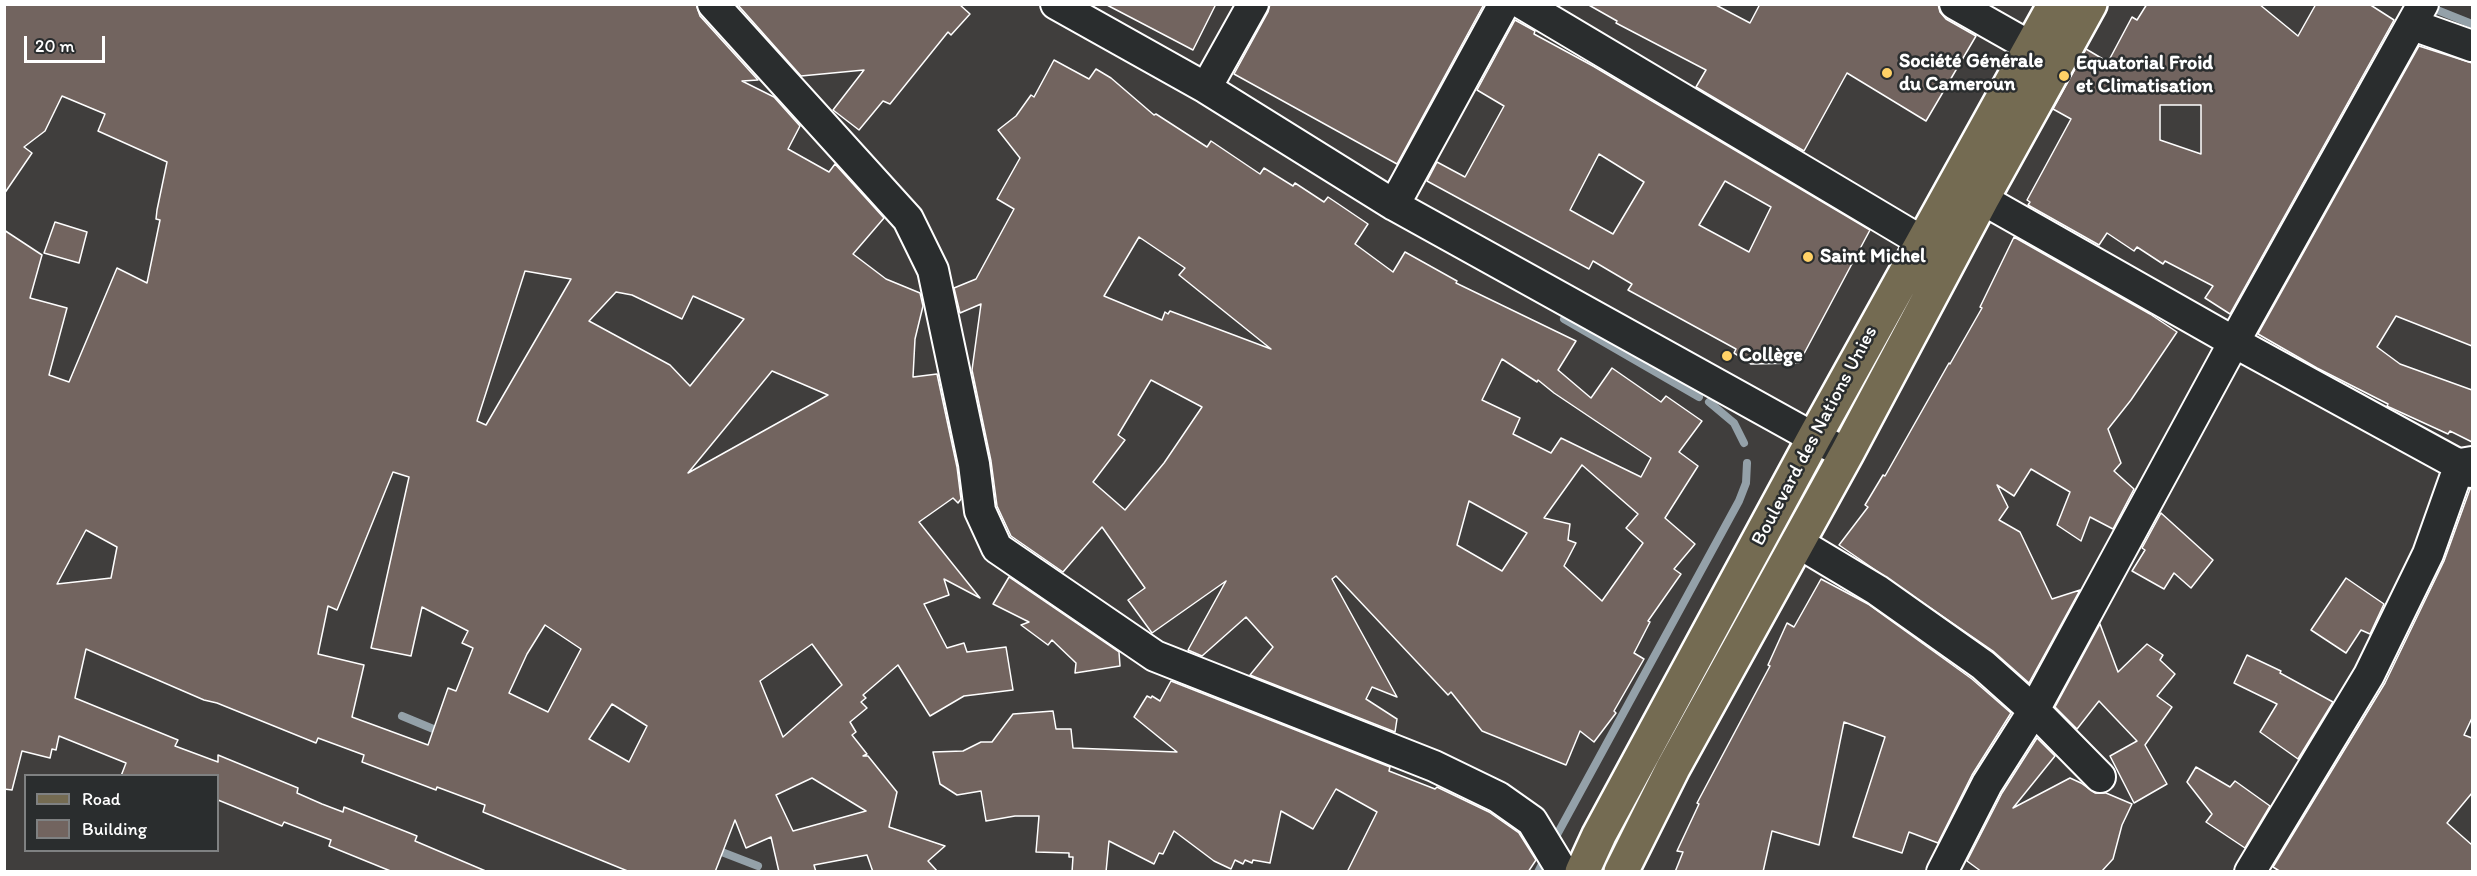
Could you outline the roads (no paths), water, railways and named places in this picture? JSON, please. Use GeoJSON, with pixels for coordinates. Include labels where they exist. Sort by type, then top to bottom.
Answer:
{"type":"FeatureCollection","features":[{"type":"Feature","properties":{"kind":"main road","name":"Boulevard des Nations Unies"},"geometry":{"type":"LineString","coordinates":[[1582,872],[1599,835],[1814,438],[2055,4]]}},
{"type":"Feature","properties":{"kind":"main road","name":"Boulevard des Nations Unies"},"geometry":{"type":"LineString","coordinates":[[1621,872],[1673,768],[2090,4]]}},
{"type":"Feature","properties":{"kind":"street"},"geometry":{"type":"LineString","coordinates":[[713,4],[908,219],[933,270],[974,464],[980,510],[997,548],[1155,656],[1434,766],[1498,796],[1532,821],[1563,872]]}},
{"type":"Feature","properties":{"kind":"street"},"geometry":{"type":"LineString","coordinates":[[1056,4],[1206,88],[1394,205],[1814,438],[1846,453]]}},
{"type":"Feature","properties":{"kind":"street"},"geometry":{"type":"LineString","coordinates":[[1206,88],[1252,4]]}},
{"type":"Feature","properties":{"kind":"street"},"geometry":{"type":"LineString","coordinates":[[1394,205],[1504,4]]}},
{"type":"Feature","properties":{"kind":"street"},"geometry":{"type":"LineString","coordinates":[[1523,4],[1922,241]]}},
{"type":"Feature","properties":{"kind":"street"},"geometry":{"type":"LineString","coordinates":[[1955,4],[2031,47]]}},
{"type":"Feature","properties":{"kind":"street"},"geometry":{"type":"LineString","coordinates":[[1941,872],[1987,784],[2034,710],[2234,342],[2418,15],[2472,46]]}},
{"type":"Feature","properties":{"kind":"street"},"geometry":{"type":"LineString","coordinates":[[1982,199],[2234,342],[2468,466],[2374,666],[2250,872]]}},
{"type":"Feature","properties":{"kind":"street"},"geometry":{"type":"LineString","coordinates":[[1797,542],[1898,604],[1983,665],[2034,710],[2100,777]]}},
{"type":"Feature","properties":{"kind":"waterway"},"geometry":{"type":"LineString","coordinates":[[2427,6],[2472,24]]}},
{"type":"Feature","properties":{"kind":"waterway"},"geometry":{"type":"LineString","coordinates":[[1564,319],[1699,397]]}},
{"type":"Feature","properties":{"kind":"waterway"},"geometry":{"type":"LineString","coordinates":[[1709,402],[1734,423],[1744,443]]}},
{"type":"Feature","properties":{"kind":"waterway"},"geometry":{"type":"LineString","coordinates":[[1553,842],[1739,501],[1746,483],[1747,463]]}},
{"type":"Feature","properties":{"kind":"waterway"},"geometry":{"type":"LineString","coordinates":[[402,716],[443,733]]}},
{"type":"Feature","properties":{"kind":"waterway"},"geometry":{"type":"LineString","coordinates":[[714,849],[758,866]]}},
{"type":"Feature","properties":{"kind":"waterway"},"geometry":{"type":"LineString","coordinates":[[1538,872],[1546,856]]}},
{"type":"Feature","properties":{"kind":"place","name":"Société Générale du Cameroun"},"geometry":{"type":"Point","coordinates":[1887,73]}},
{"type":"Feature","properties":{"kind":"place","name":"Equatorial Froid et Climatisation"},"geometry":{"type":"Point","coordinates":[2064,76]}},
{"type":"Feature","properties":{"kind":"place","name":"Saint Michel"},"geometry":{"type":"Point","coordinates":[1808,257]}},
{"type":"Feature","properties":{"kind":"place","name":"Collège"},"geometry":{"type":"Point","coordinates":[1727,356]}}]}
